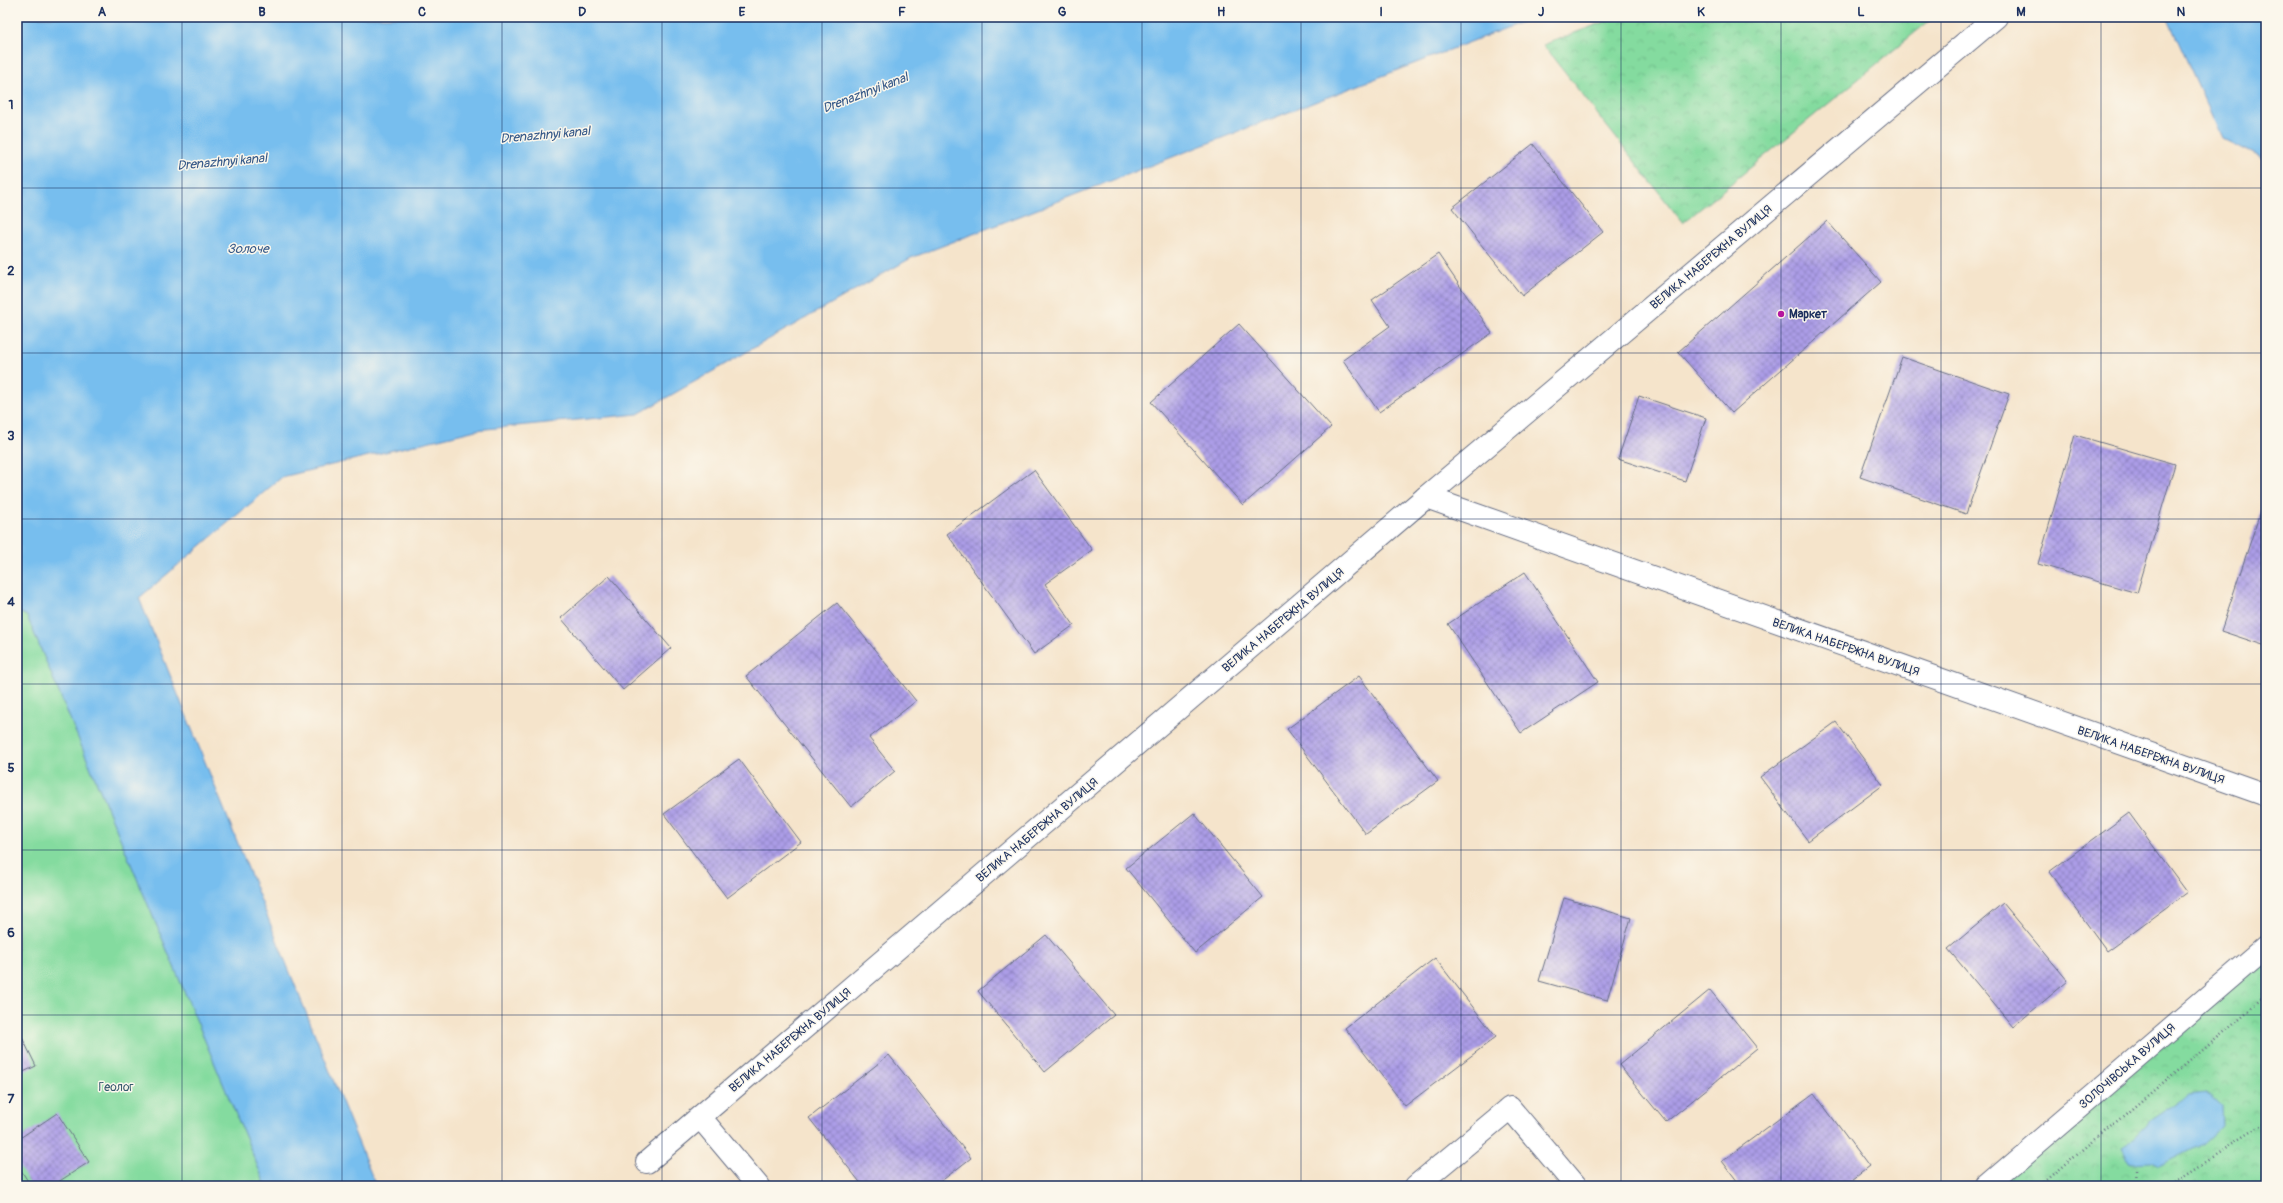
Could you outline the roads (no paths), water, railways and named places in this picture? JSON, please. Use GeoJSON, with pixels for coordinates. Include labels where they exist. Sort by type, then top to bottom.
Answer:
{"type":"FeatureCollection","features":[{"type":"Feature","properties":{"kind":"street","name":"ВЕЛИКА НАБЕРЕЖНА ВУЛИЦЯ"},"geometry":{"type":"LineString","coordinates":[[647,1162],[1426,497],[1996,17]]}},
{"type":"Feature","properties":{"kind":"street","name":"ВЕЛИКА НАБЕРЕЖНА ВУЛИЦЯ"},"geometry":{"type":"LineString","coordinates":[[1426,497],[2266,795]]}},
{"type":"Feature","properties":{"kind":"street","name":"ЗОЛОЧІВСЬКА ВУЛИЦЯ"},"geometry":{"type":"LineString","coordinates":[[1987,1186],[2266,947]]}},
{"type":"Feature","properties":{"kind":"street"},"geometry":{"type":"LineString","coordinates":[[1416,1186],[1510,1108],[1576,1186]]}},
{"type":"Feature","properties":{"kind":"street"},"geometry":{"type":"LineString","coordinates":[[700,1117],[758,1186]]}},
{"type":"Feature","properties":{"kind":"water","name":"Золоче"},"geometry":{"type":"Polygon","coordinates":[[[17,17],[1535,17],[911,258],[638,414],[476,430],[282,477],[139,598],[376,1186],[266,1186],[27,616],[17,611],[17,17]]]}},
{"type":"Feature","properties":{"kind":"water"},"geometry":{"type":"Polygon","coordinates":[[[2167,17],[2266,17],[2266,160],[2222,138],[2167,17]]]}},
{"type":"Feature","properties":{"kind":"water"},"geometry":{"type":"Polygon","coordinates":[[[2206,1093],[2221,1107],[2222,1126],[2204,1143],[2159,1166],[2151,1162],[2129,1163],[2122,1149],[2152,1119],[2189,1095],[2206,1093]]]}},
{"type":"Feature","properties":{"kind":"place","name":"Маркет"},"geometry":{"type":"Point","coordinates":[1781,314]}},
{"type":"Feature","properties":{"kind":"water label","name":"Drenazhnyi kanal"},"geometry":{"type":"Point","coordinates":[865,92]}},
{"type":"Feature","properties":{"kind":"water label","name":"Drenazhnyi kanal"},"geometry":{"type":"Point","coordinates":[545,134]}},
{"type":"Feature","properties":{"kind":"water label","name":"Drenazhnyi kanal"},"geometry":{"type":"Point","coordinates":[222,161]}},
{"type":"Feature","properties":{"kind":"park label","name":"Геолог"},"geometry":{"type":"Point","coordinates":[116,1087]}}]}
